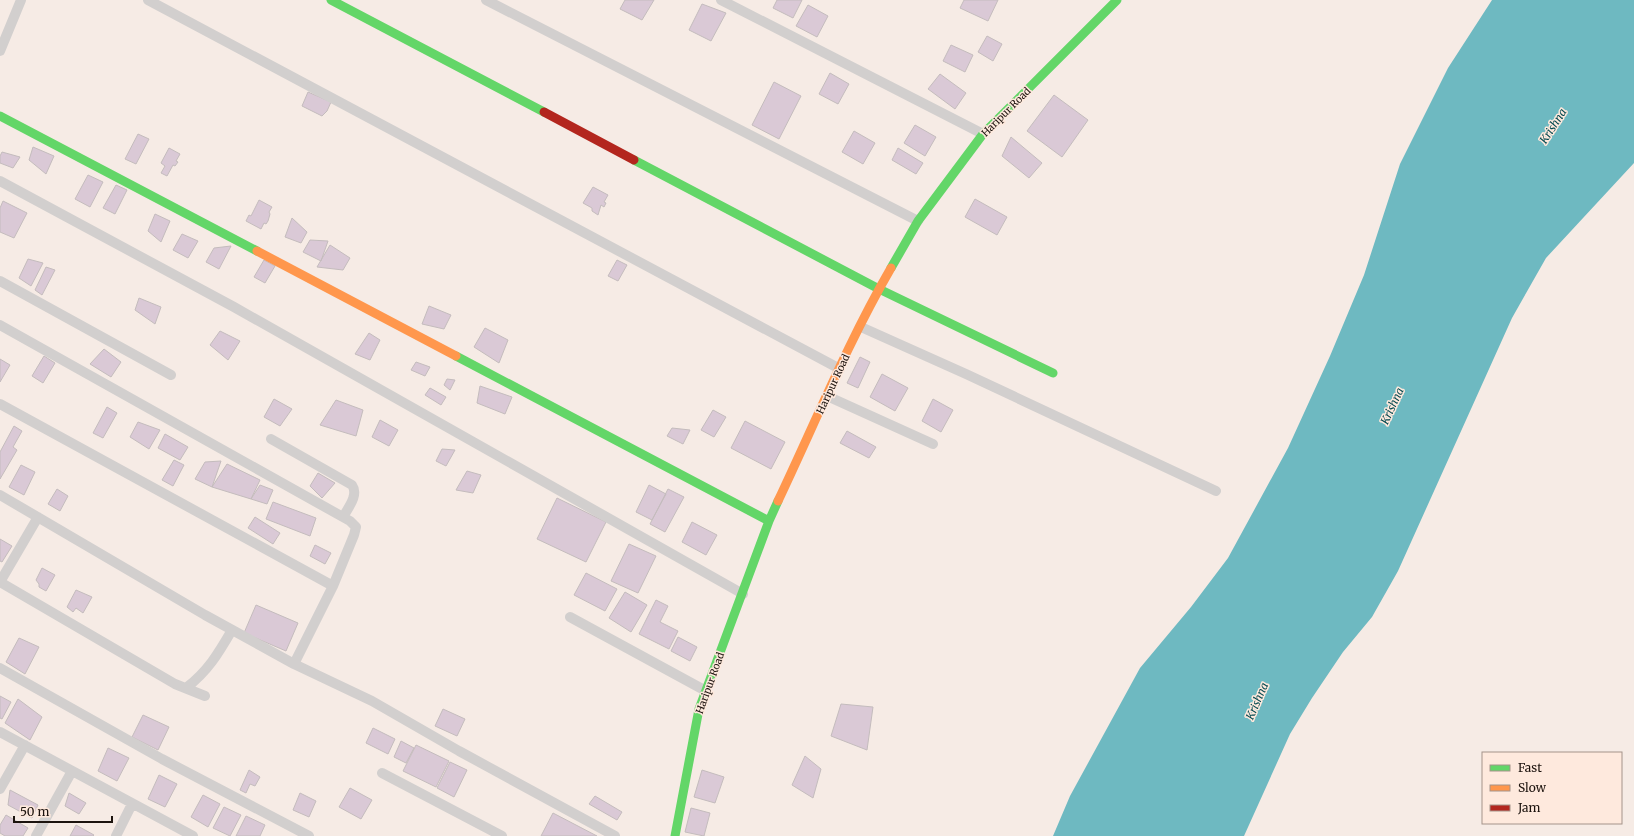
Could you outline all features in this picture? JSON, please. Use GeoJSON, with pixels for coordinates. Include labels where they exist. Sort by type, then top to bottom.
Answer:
{"type":"FeatureCollection","features":[{"type":"Feature","properties":{"kind":"street"},"geometry":{"type":"LineString","coordinates":[[0,51],[21,0]]}},
{"type":"Feature","properties":{"kind":"street"},"geometry":{"type":"LineString","coordinates":[[148,0],[840,369]]}},
{"type":"Feature","properties":{"kind":"street"},"geometry":{"type":"LineString","coordinates":[[332,0],[879,289],[1053,373]]}},
{"type":"Feature","properties":{"kind":"street"},"geometry":{"type":"LineString","coordinates":[[486,0],[918,221]]}},
{"type":"Feature","properties":{"kind":"street"},"geometry":{"type":"LineString","coordinates":[[720,0],[983,134]]}},
{"type":"Feature","properties":{"kind":"street","name":"Haripur Road"},"geometry":{"type":"LineString","coordinates":[[675,836],[699,709],[769,521],[879,289],[918,221],[983,134],[1117,0]]}},
{"type":"Feature","properties":{"kind":"street"},"geometry":{"type":"LineString","coordinates":[[0,116],[769,521]]}},
{"type":"Feature","properties":{"kind":"street"},"geometry":{"type":"LineString","coordinates":[[0,181],[234,307],[743,594]]}},
{"type":"Feature","properties":{"kind":"street"},"geometry":{"type":"LineString","coordinates":[[0,281],[171,375]]}},
{"type":"Feature","properties":{"kind":"street"},"geometry":{"type":"LineString","coordinates":[[0,325],[343,518],[356,527],[333,586],[294,664]]}},
{"type":"Feature","properties":{"kind":"street"},"geometry":{"type":"LineString","coordinates":[[861,327],[973,377],[1216,491]]}},
{"type":"Feature","properties":{"kind":"street"},"geometry":{"type":"LineString","coordinates":[[827,396],[933,444]]}},
{"type":"Feature","properties":{"kind":"street"},"geometry":{"type":"LineString","coordinates":[[0,404],[333,586]]}},
{"type":"Feature","properties":{"kind":"street"},"geometry":{"type":"LineString","coordinates":[[271,439],[352,485],[355,489],[355,494],[343,518]]}},
{"type":"Feature","properties":{"kind":"street"},"geometry":{"type":"LineString","coordinates":[[0,495],[232,630],[294,664],[372,701],[459,751],[615,836]]}},
{"type":"Feature","properties":{"kind":"street"},"geometry":{"type":"LineString","coordinates":[[38,517],[0,582],[175,684],[205,696]]}},
{"type":"Feature","properties":{"kind":"street"},"geometry":{"type":"LineString","coordinates":[[570,617],[706,691]]}},
{"type":"Feature","properties":{"kind":"street"},"geometry":{"type":"LineString","coordinates":[[186,688],[201,676],[219,653],[232,630]]}},
{"type":"Feature","properties":{"kind":"street"},"geometry":{"type":"LineString","coordinates":[[0,668],[162,759],[309,836]]}},
{"type":"Feature","properties":{"kind":"street"},"geometry":{"type":"LineString","coordinates":[[0,732],[193,836]]}},
{"type":"Feature","properties":{"kind":"street"},"geometry":{"type":"LineString","coordinates":[[0,789],[24,745]]}},
{"type":"Feature","properties":{"kind":"street"},"geometry":{"type":"LineString","coordinates":[[36,836],[72,771]]}},
{"type":"Feature","properties":{"kind":"street"},"geometry":{"type":"LineString","coordinates":[[382,773],[502,836]]}},
{"type":"Feature","properties":{"kind":"street"},"geometry":{"type":"LineString","coordinates":[[116,836],[132,804]]}},
{"type":"Feature","properties":{"kind":"water","name":"Krishna"},"geometry":{"type":"Polygon","coordinates":[[[1492,0],[1634,0],[1634,163],[1546,258],[1512,318],[1398,571],[1372,617],[1343,652],[1290,734],[1244,836],[1053,836],[1070,796],[1140,668],[1191,607],[1228,558],[1288,448],[1330,356],[1364,275],[1400,164],[1448,68],[1492,0]]]}},
{"type":"Feature","properties":{"kind":"building"},"geometry":{"type":"Polygon","coordinates":[[[625,0],[654,0],[642,20],[620,9],[625,0]]]}},
{"type":"Feature","properties":{"kind":"building"},"geometry":{"type":"Polygon","coordinates":[[[777,0],[802,0],[793,18],[773,8],[777,0]]]}},
{"type":"Feature","properties":{"kind":"building"},"geometry":{"type":"Polygon","coordinates":[[[964,0],[998,0],[988,21],[960,8],[964,0]]]}},
{"type":"Feature","properties":{"kind":"building"},"geometry":{"type":"Polygon","coordinates":[[[702,4],[726,13],[711,41],[689,30],[702,4]]]}},
{"type":"Feature","properties":{"kind":"building"},"geometry":{"type":"Polygon","coordinates":[[[808,5],[828,16],[817,37],[796,26],[808,5]]]}},
{"type":"Feature","properties":{"kind":"building"},"geometry":{"type":"Polygon","coordinates":[[[987,36],[1002,44],[993,61],[978,52],[987,36]]]}},
{"type":"Feature","properties":{"kind":"building"},"geometry":{"type":"Polygon","coordinates":[[[951,45],[973,55],[965,72],[943,61],[951,45]]]}},
{"type":"Feature","properties":{"kind":"building"},"geometry":{"type":"Polygon","coordinates":[[[830,73],[849,84],[838,104],[819,94],[830,73]]]}},
{"type":"Feature","properties":{"kind":"building"},"geometry":{"type":"Polygon","coordinates":[[[940,74],[966,93],[955,109],[928,89],[940,74]]]}},
{"type":"Feature","properties":{"kind":"building"},"geometry":{"type":"Polygon","coordinates":[[[774,82],[801,96],[779,139],[752,125],[774,82]]]}},
{"type":"Feature","properties":{"kind":"building"},"geometry":{"type":"Polygon","coordinates":[[[308,92],[331,102],[327,111],[322,116],[302,106],[308,92]]]}},
{"type":"Feature","properties":{"kind":"building"},"geometry":{"type":"Polygon","coordinates":[[[1054,95],[1088,120],[1062,157],[1027,131],[1054,95]]]}},
{"type":"Feature","properties":{"kind":"building"},"geometry":{"type":"Polygon","coordinates":[[[915,125],[936,137],[925,156],[904,143],[915,125]]]}},
{"type":"Feature","properties":{"kind":"building"},"geometry":{"type":"Polygon","coordinates":[[[854,131],[875,143],[863,164],[842,152],[854,131]]]}},
{"type":"Feature","properties":{"kind":"building"},"geometry":{"type":"Polygon","coordinates":[[[138,134],[149,139],[136,164],[125,159],[138,134]]]}},
{"type":"Feature","properties":{"kind":"building"},"geometry":{"type":"Polygon","coordinates":[[[1011,137],[1042,163],[1029,178],[1002,156],[1011,137]]]}},
{"type":"Feature","properties":{"kind":"building"},"geometry":{"type":"Polygon","coordinates":[[[33,147],[54,156],[46,174],[29,160],[33,147]]]}},
{"type":"Feature","properties":{"kind":"building"},"geometry":{"type":"Polygon","coordinates":[[[169,148],[180,154],[176,161],[178,162],[175,166],[173,165],[167,176],[161,173],[165,166],[161,163],[169,148]]]}},
{"type":"Feature","properties":{"kind":"building"},"geometry":{"type":"Polygon","coordinates":[[[898,148],[923,163],[916,174],[892,160],[898,148]]]}},
{"type":"Feature","properties":{"kind":"building"},"geometry":{"type":"Polygon","coordinates":[[[2,152],[20,157],[13,168],[0,163],[0,156],[2,152]]]}},
{"type":"Feature","properties":{"kind":"building"},"geometry":{"type":"Polygon","coordinates":[[[88,175],[103,182],[90,207],[75,199],[88,175]]]}},
{"type":"Feature","properties":{"kind":"building"},"geometry":{"type":"Polygon","coordinates":[[[116,185],[127,190],[115,214],[103,208],[116,185]]]}},
{"type":"Feature","properties":{"kind":"building"},"geometry":{"type":"Polygon","coordinates":[[[593,187],[608,195],[604,202],[606,203],[604,207],[601,205],[598,215],[592,211],[592,208],[583,203],[593,187]]]}},
{"type":"Feature","properties":{"kind":"building"},"geometry":{"type":"Polygon","coordinates":[[[975,199],[1007,217],[997,235],[965,217],[975,199]]]}},
{"type":"Feature","properties":{"kind":"building"},"geometry":{"type":"Polygon","coordinates":[[[259,200],[272,207],[269,212],[270,214],[268,221],[266,224],[264,223],[261,229],[246,221],[249,215],[251,216],[259,200]]]}},
{"type":"Feature","properties":{"kind":"building"},"geometry":{"type":"Polygon","coordinates":[[[3,201],[27,213],[14,238],[0,232],[0,208],[3,201]]]}},
{"type":"Feature","properties":{"kind":"building"},"geometry":{"type":"Polygon","coordinates":[[[155,214],[170,221],[161,242],[148,231],[155,214]]]}},
{"type":"Feature","properties":{"kind":"building"},"geometry":{"type":"Polygon","coordinates":[[[292,218],[307,232],[301,243],[285,237],[292,218]]]}},
{"type":"Feature","properties":{"kind":"building"},"geometry":{"type":"Polygon","coordinates":[[[182,234],[198,241],[188,258],[173,250],[182,234]]]}},
{"type":"Feature","properties":{"kind":"building"},"geometry":{"type":"Polygon","coordinates":[[[310,240],[328,241],[321,261],[303,252],[310,240]]]}},
{"type":"Feature","properties":{"kind":"building"},"geometry":{"type":"Polygon","coordinates":[[[330,245],[350,258],[343,270],[317,267],[330,245]]]}},
{"type":"Feature","properties":{"kind":"building"},"geometry":{"type":"Polygon","coordinates":[[[231,246],[219,269],[206,262],[214,248],[231,246]]]}},
{"type":"Feature","properties":{"kind":"building"},"geometry":{"type":"Polygon","coordinates":[[[28,259],[43,263],[31,286],[19,278],[28,259]]]}},
{"type":"Feature","properties":{"kind":"building"},"geometry":{"type":"Polygon","coordinates":[[[264,260],[275,266],[265,283],[254,277],[264,260]]]}},
{"type":"Feature","properties":{"kind":"building"},"geometry":{"type":"Polygon","coordinates":[[[617,260],[627,265],[618,281],[608,276],[617,260]]]}},
{"type":"Feature","properties":{"kind":"building"},"geometry":{"type":"Polygon","coordinates":[[[46,267],[55,270],[42,295],[35,290],[46,267]]]}},
{"type":"Feature","properties":{"kind":"building"},"geometry":{"type":"Polygon","coordinates":[[[139,298],[161,307],[155,324],[135,310],[139,298]]]}},
{"type":"Feature","properties":{"kind":"building"},"geometry":{"type":"Polygon","coordinates":[[[429,306],[451,315],[444,329],[422,324],[429,306]]]}},
{"type":"Feature","properties":{"kind":"building"},"geometry":{"type":"Polygon","coordinates":[[[485,328],[508,340],[499,363],[474,347],[485,328]]]}},
{"type":"Feature","properties":{"kind":"building"},"geometry":{"type":"Polygon","coordinates":[[[220,331],[240,341],[228,360],[210,345],[220,331]]]}},
{"type":"Feature","properties":{"kind":"building"},"geometry":{"type":"Polygon","coordinates":[[[369,333],[380,340],[370,360],[355,354],[369,333]]]}},
{"type":"Feature","properties":{"kind":"building"},"geometry":{"type":"Polygon","coordinates":[[[104,349],[121,362],[111,377],[90,364],[104,349]]]}},
{"type":"Feature","properties":{"kind":"building"},"geometry":{"type":"Polygon","coordinates":[[[44,356],[55,363],[43,383],[32,376],[44,356]]]}},
{"type":"Feature","properties":{"kind":"building"},"geometry":{"type":"Polygon","coordinates":[[[860,357],[870,362],[858,388],[847,383],[860,357]]]}},
{"type":"Feature","properties":{"kind":"building"},"geometry":{"type":"Polygon","coordinates":[[[0,359],[10,365],[0,382],[0,359]]]}},
{"type":"Feature","properties":{"kind":"building"},"geometry":{"type":"Polygon","coordinates":[[[416,362],[430,367],[425,376],[411,370],[416,362]]]}},
{"type":"Feature","properties":{"kind":"building"},"geometry":{"type":"Polygon","coordinates":[[[882,374],[908,388],[895,411],[870,397],[882,374]]]}},
{"type":"Feature","properties":{"kind":"building"},"geometry":{"type":"Polygon","coordinates":[[[447,379],[455,380],[450,390],[444,385],[447,379]]]}},
{"type":"Feature","properties":{"kind":"building"},"geometry":{"type":"Polygon","coordinates":[[[480,386],[512,397],[505,414],[477,403],[480,386]]]}},
{"type":"Feature","properties":{"kind":"building"},"geometry":{"type":"Polygon","coordinates":[[[430,388],[446,397],[441,405],[425,395],[430,388]]]}},
{"type":"Feature","properties":{"kind":"building"},"geometry":{"type":"Polygon","coordinates":[[[274,399],[292,409],[280,426],[264,417],[274,399]]]}},
{"type":"Feature","properties":{"kind":"building"},"geometry":{"type":"Polygon","coordinates":[[[933,399],[953,410],[941,432],[922,421],[933,399]]]}},
{"type":"Feature","properties":{"kind":"building"},"geometry":{"type":"Polygon","coordinates":[[[336,400],[363,410],[356,436],[320,425],[336,400]]]}},
{"type":"Feature","properties":{"kind":"building"},"geometry":{"type":"Polygon","coordinates":[[[107,407],[117,413],[103,438],[93,433],[107,407]]]}},
{"type":"Feature","properties":{"kind":"building"},"geometry":{"type":"Polygon","coordinates":[[[713,410],[726,417],[714,437],[701,430],[713,410]]]}},
{"type":"Feature","properties":{"kind":"building"},"geometry":{"type":"Polygon","coordinates":[[[380,420],[398,430],[389,446],[372,437],[380,420]]]}},
{"type":"Feature","properties":{"kind":"building"},"geometry":{"type":"Polygon","coordinates":[[[745,421],[785,442],[771,469],[731,448],[745,421]]]}},
{"type":"Feature","properties":{"kind":"building"},"geometry":{"type":"Polygon","coordinates":[[[138,422],[160,430],[149,449],[130,437],[138,422]]]}},
{"type":"Feature","properties":{"kind":"building"},"geometry":{"type":"Polygon","coordinates":[[[14,426],[22,431],[13,447],[17,450],[0,479],[0,452],[14,426]]]}},
{"type":"Feature","properties":{"kind":"building"},"geometry":{"type":"Polygon","coordinates":[[[672,428],[690,430],[683,444],[667,436],[672,428]]]}},
{"type":"Feature","properties":{"kind":"building"},"geometry":{"type":"Polygon","coordinates":[[[847,431],[876,447],[869,458],[840,443],[847,431]]]}},
{"type":"Feature","properties":{"kind":"building"},"geometry":{"type":"Polygon","coordinates":[[[165,434],[188,447],[180,460],[158,448],[165,434]]]}},
{"type":"Feature","properties":{"kind":"building"},"geometry":{"type":"Polygon","coordinates":[[[442,449],[455,450],[446,466],[436,461],[442,449]]]}},
{"type":"Feature","properties":{"kind":"building"},"geometry":{"type":"Polygon","coordinates":[[[174,460],[184,465],[173,486],[162,480],[174,460]]]}},
{"type":"Feature","properties":{"kind":"building"},"geometry":{"type":"Polygon","coordinates":[[[221,461],[212,487],[195,479],[205,462],[221,461]]]}},
{"type":"Feature","properties":{"kind":"building"},"geometry":{"type":"Polygon","coordinates":[[[227,464],[260,480],[251,499],[212,487],[227,464]]]}},
{"type":"Feature","properties":{"kind":"building"},"geometry":{"type":"Polygon","coordinates":[[[21,465],[35,472],[24,495],[9,487],[21,465]]]}},
{"type":"Feature","properties":{"kind":"building"},"geometry":{"type":"Polygon","coordinates":[[[467,471],[481,475],[473,493],[456,490],[467,471]]]}},
{"type":"Feature","properties":{"kind":"building"},"geometry":{"type":"Polygon","coordinates":[[[318,473],[335,483],[322,498],[310,486],[318,473]]]}},
{"type":"Feature","properties":{"kind":"building"},"geometry":{"type":"Polygon","coordinates":[[[260,485],[273,490],[267,504],[251,499],[260,485]]]}},
{"type":"Feature","properties":{"kind":"building"},"geometry":{"type":"Polygon","coordinates":[[[649,485],[666,494],[652,520],[636,512],[649,485]]]}},
{"type":"Feature","properties":{"kind":"building"},"geometry":{"type":"Polygon","coordinates":[[[57,489],[68,496],[60,511],[48,504],[57,489]]]}},
{"type":"Feature","properties":{"kind":"building"},"geometry":{"type":"Polygon","coordinates":[[[668,489],[684,497],[665,532],[650,524],[668,489]]]}},
{"type":"Feature","properties":{"kind":"building"},"geometry":{"type":"Polygon","coordinates":[[[557,498],[606,522],[586,562],[537,539],[557,498]]]}},
{"type":"Feature","properties":{"kind":"building"},"geometry":{"type":"Polygon","coordinates":[[[273,502],[316,518],[310,536],[266,519],[273,502]]]}},
{"type":"Feature","properties":{"kind":"building"},"geometry":{"type":"Polygon","coordinates":[[[255,517],[280,533],[273,544],[248,528],[255,517]]]}},
{"type":"Feature","properties":{"kind":"building"},"geometry":{"type":"Polygon","coordinates":[[[692,522],[717,535],[706,555],[682,542],[692,522]]]}},
{"type":"Feature","properties":{"kind":"building"},"geometry":{"type":"Polygon","coordinates":[[[0,539],[12,546],[2,562],[0,561],[0,539]]]}},
{"type":"Feature","properties":{"kind":"building"},"geometry":{"type":"Polygon","coordinates":[[[629,544],[656,556],[638,593],[611,581],[629,544]]]}},
{"type":"Feature","properties":{"kind":"building"},"geometry":{"type":"Polygon","coordinates":[[[315,545],[331,553],[325,564],[310,556],[315,545]]]}},
{"type":"Feature","properties":{"kind":"building"},"geometry":{"type":"Polygon","coordinates":[[[42,568],[55,575],[46,591],[39,587],[36,580],[42,568]]]}},
{"type":"Feature","properties":{"kind":"building"},"geometry":{"type":"Polygon","coordinates":[[[586,573],[617,589],[605,611],[574,595],[586,573]]]}},
{"type":"Feature","properties":{"kind":"building"},"geometry":{"type":"Polygon","coordinates":[[[76,590],[92,597],[83,613],[76,608],[73,612],[67,607],[76,590]]]}},
{"type":"Feature","properties":{"kind":"building"},"geometry":{"type":"Polygon","coordinates":[[[625,592],[647,605],[631,632],[609,618],[625,592]]]}},
{"type":"Feature","properties":{"kind":"building"},"geometry":{"type":"Polygon","coordinates":[[[656,600],[668,606],[660,622],[678,631],[669,649],[639,634],[656,600]]]}},
{"type":"Feature","properties":{"kind":"building"},"geometry":{"type":"Polygon","coordinates":[[[256,605],[298,623],[286,651],[244,633],[256,605]]]}},
{"type":"Feature","properties":{"kind":"building"},"geometry":{"type":"Polygon","coordinates":[[[678,637],[697,647],[690,661],[671,651],[678,637]]]}},
{"type":"Feature","properties":{"kind":"building"},"geometry":{"type":"Polygon","coordinates":[[[19,638],[39,647],[25,674],[6,662],[19,638]]]}},
{"type":"Feature","properties":{"kind":"building"},"geometry":{"type":"Polygon","coordinates":[[[0,696],[11,702],[2,719],[0,718],[0,696]]]}},
{"type":"Feature","properties":{"kind":"building"},"geometry":{"type":"Polygon","coordinates":[[[18,699],[42,717],[30,740],[5,723],[18,699]]]}},
{"type":"Feature","properties":{"kind":"building"},"geometry":{"type":"Polygon","coordinates":[[[841,704],[873,707],[867,750],[831,736],[841,704]]]}},
{"type":"Feature","properties":{"kind":"building"},"geometry":{"type":"Polygon","coordinates":[[[443,709],[465,719],[457,736],[435,726],[443,709]]]}},
{"type":"Feature","properties":{"kind":"building"},"geometry":{"type":"Polygon","coordinates":[[[143,715],[169,727],[158,750],[132,737],[143,715]]]}},
{"type":"Feature","properties":{"kind":"building"},"geometry":{"type":"Polygon","coordinates":[[[373,728],[395,739],[388,754],[366,743],[373,728]]]}},
{"type":"Feature","properties":{"kind":"building"},"geometry":{"type":"Polygon","coordinates":[[[401,741],[414,748],[406,763],[394,757],[401,741]]]}},
{"type":"Feature","properties":{"kind":"building"},"geometry":{"type":"Polygon","coordinates":[[[416,745],[449,761],[436,787],[403,771],[416,745]]]}},
{"type":"Feature","properties":{"kind":"building"},"geometry":{"type":"Polygon","coordinates":[[[108,748],[129,758],[117,781],[98,771],[108,748]]]}},
{"type":"Feature","properties":{"kind":"building"},"geometry":{"type":"Polygon","coordinates":[[[805,756],[821,769],[813,798],[792,785],[805,756]]]}},
{"type":"Feature","properties":{"kind":"building"},"geometry":{"type":"Polygon","coordinates":[[[450,762],[467,770],[454,797],[437,788],[450,762]]]}},
{"type":"Feature","properties":{"kind":"building"},"geometry":{"type":"Polygon","coordinates":[[[249,770],[260,777],[255,786],[250,784],[246,793],[240,790],[249,770]]]}},
{"type":"Feature","properties":{"kind":"building"},"geometry":{"type":"Polygon","coordinates":[[[702,770],[724,777],[715,803],[694,797],[702,770]]]}},
{"type":"Feature","properties":{"kind":"building"},"geometry":{"type":"Polygon","coordinates":[[[159,775],[177,784],[165,807],[148,799],[159,775]]]}},
{"type":"Feature","properties":{"kind":"building"},"geometry":{"type":"Polygon","coordinates":[[[350,788],[372,800],[361,819],[339,807],[350,788]]]}},
{"type":"Feature","properties":{"kind":"building"},"geometry":{"type":"Polygon","coordinates":[[[10,790],[38,805],[32,818],[8,805],[10,790]]]}},
{"type":"Feature","properties":{"kind":"building"},"geometry":{"type":"Polygon","coordinates":[[[69,793],[86,803],[79,814],[65,806],[69,793]]]}},
{"type":"Feature","properties":{"kind":"building"},"geometry":{"type":"Polygon","coordinates":[[[300,793],[316,801],[309,817],[293,810],[300,793]]]}},
{"type":"Feature","properties":{"kind":"building"},"geometry":{"type":"Polygon","coordinates":[[[203,795],[220,804],[208,827],[191,817],[203,795]]]}},
{"type":"Feature","properties":{"kind":"building"},"geometry":{"type":"Polygon","coordinates":[[[595,796],[622,812],[617,820],[589,804],[595,796]]]}},
{"type":"Feature","properties":{"kind":"building"},"geometry":{"type":"Polygon","coordinates":[[[224,807],[241,815],[230,836],[213,828],[224,807]]]}},
{"type":"Feature","properties":{"kind":"building"},"geometry":{"type":"Polygon","coordinates":[[[691,808],[710,813],[704,836],[685,832],[691,808]]]}},
{"type":"Feature","properties":{"kind":"building"},"geometry":{"type":"Polygon","coordinates":[[[553,813],[597,836],[541,836],[553,813]]]}},
{"type":"Feature","properties":{"kind":"building"},"geometry":{"type":"Polygon","coordinates":[[[6,815],[28,828],[23,836],[5,836],[0,833],[0,825],[6,815]]]}},
{"type":"Feature","properties":{"kind":"building"},"geometry":{"type":"Polygon","coordinates":[[[246,816],[265,825],[260,836],[236,836],[246,816]]]}},
{"type":"Feature","properties":{"kind":"building"},"geometry":{"type":"Polygon","coordinates":[[[76,825],[94,835],[70,836],[76,825]]]}},
{"type":"Feature","properties":{"kind":"traffic: fast"},"geometry":{"type":"LineString","coordinates":[[331,0],[544,112]]}},
{"type":"Feature","properties":{"kind":"traffic: fast"},"geometry":{"type":"LineString","coordinates":[[891,268],[918,221],[983,134],[1117,0]]}},
{"type":"Feature","properties":{"kind":"traffic: fast"},"geometry":{"type":"LineString","coordinates":[[0,116],[257,251]]}},
{"type":"Feature","properties":{"kind":"traffic: fast"},"geometry":{"type":"LineString","coordinates":[[634,160],[879,289],[1053,373]]}},
{"type":"Feature","properties":{"kind":"traffic: fast"},"geometry":{"type":"LineString","coordinates":[[456,356],[769,521]]}},
{"type":"Feature","properties":{"kind":"traffic: fast"},"geometry":{"type":"LineString","coordinates":[[675,836],[699,709],[769,521],[778,501]]}},
{"type":"Feature","properties":{"kind":"traffic: slow"},"geometry":{"type":"LineString","coordinates":[[257,251],[456,356]]}},
{"type":"Feature","properties":{"kind":"traffic: slow"},"geometry":{"type":"LineString","coordinates":[[778,501],[860,325],[891,268]]}},
{"type":"Feature","properties":{"kind":"traffic: jam"},"geometry":{"type":"LineString","coordinates":[[544,112],[634,160]]}}]}
